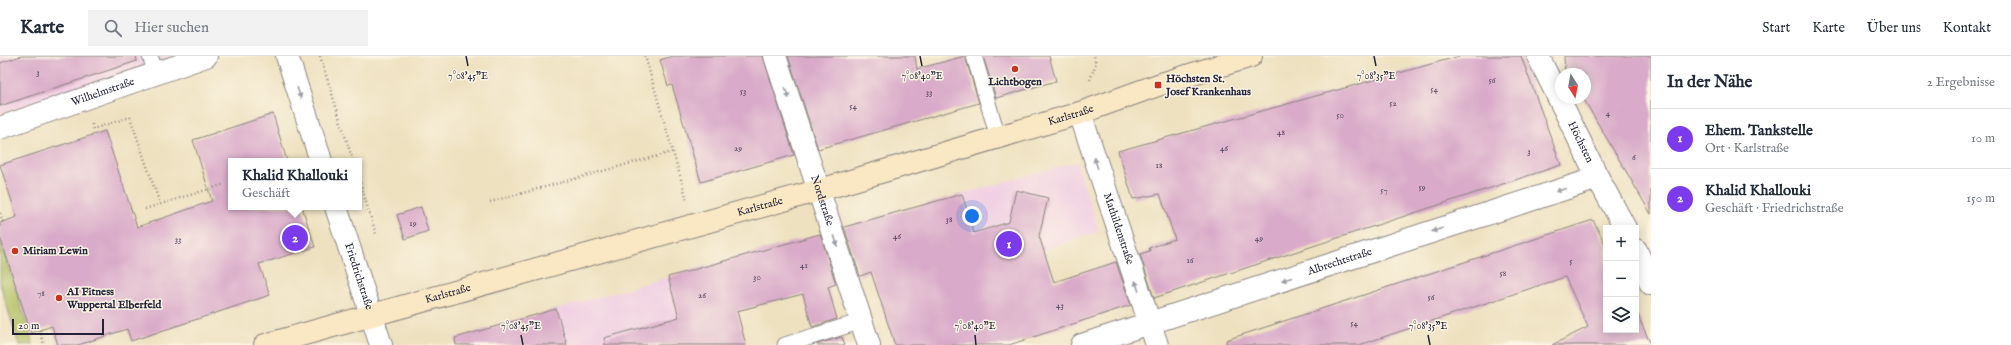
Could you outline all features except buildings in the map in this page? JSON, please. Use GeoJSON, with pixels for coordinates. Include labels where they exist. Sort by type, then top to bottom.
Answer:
{"type":"FeatureCollection","features":[{"type":"Feature","properties":{"kind":"main road","name":"Karlstraße"},"geometry":{"type":"LineString","coordinates":[[265,345],[820,190],[1080,113],[1164,83],[1251,56]]}},
{"type":"Feature","properties":{"kind":"street","name":"Wilhelmstraße"},"geometry":{"type":"LineString","coordinates":[[0,128],[153,65],[206,56]]}},
{"type":"Feature","properties":{"kind":"street"},"geometry":{"type":"LineString","coordinates":[[287,56],[320,158]]}},
{"type":"Feature","properties":{"kind":"street","name":"Nordstraße"},"geometry":{"type":"LineString","coordinates":[[775,56],[820,190],[869,345]]}},
{"type":"Feature","properties":{"kind":"street","name":"Höchsten"},"geometry":{"type":"LineString","coordinates":[[1538,56],[1598,178],[1623,225]]}},
{"type":"Feature","properties":{"kind":"street","name":"Mathildenstraße"},"geometry":{"type":"LineString","coordinates":[[1080,113],[1157,345]]}},
{"type":"Feature","properties":{"kind":"street","name":"Albrechtstraße"},"geometry":{"type":"LineString","coordinates":[[1082,345],[1598,178]]}},
{"type":"Feature","properties":{"kind":"street","name":"Friedrichstraße"},"geometry":{"type":"LineString","coordinates":[[337,210],[381,345]]}},
{"type":"Feature","properties":{"kind":"street"},"geometry":{"type":"LineString","coordinates":[[1639,257],[1651,284]]}},
{"type":"Feature","properties":{"kind":"lane"},"geometry":{"type":"LineString","coordinates":[[974,56],[998,137]]}},
{"type":"Feature","properties":{"kind":"lane"},"geometry":{"type":"LineString","coordinates":[[785,345],[862,321]]}},
{"type":"Feature","properties":{"kind":"path"},"geometry":{"type":"LineString","coordinates":[[320,56],[352,158]]}},
{"type":"Feature","properties":{"kind":"path"},"geometry":{"type":"LineString","coordinates":[[645,56],[695,226]]}},
{"type":"Feature","properties":{"kind":"path"},"geometry":{"type":"LineString","coordinates":[[1094,56],[1096,63]]}},
{"type":"Feature","properties":{"kind":"path"},"geometry":{"type":"LineString","coordinates":[[93,130],[130,117],[160,204]]}},
{"type":"Feature","properties":{"kind":"path"},"geometry":{"type":"LineString","coordinates":[[490,202],[672,152]]}},
{"type":"Feature","properties":{"kind":"path"},"geometry":{"type":"LineString","coordinates":[[145,209],[225,184]]}},
{"type":"Feature","properties":{"kind":"path"},"geometry":{"type":"LineString","coordinates":[[0,213],[3,222]]}},
{"type":"Feature","properties":{"kind":"path"},"geometry":{"type":"LineString","coordinates":[[40,330],[44,345]]}},
{"type":"Feature","properties":{"kind":"shaded area"},"geometry":{"type":"Polygon","coordinates":[[[0,56],[178,56],[0,114],[0,56]]]}},
{"type":"Feature","properties":{"kind":"shaded area"},"geometry":{"type":"Polygon","coordinates":[[[1076,162],[1099,231],[985,269],[962,194],[1076,162]]]}},
{"type":"Feature","properties":{"kind":"shaded area"},"geometry":{"type":"Polygon","coordinates":[[[668,277],[686,345],[514,345],[508,323],[668,277]]]}},
{"type":"Feature","properties":{"kind":"green space"},"geometry":{"type":"Polygon","coordinates":[[[0,241],[32,340],[32,345],[19,345],[0,284],[0,241]]]}},
{"type":"Feature","properties":{"kind":"place","name":"Lichtbogen"},"geometry":{"type":"Point","coordinates":[1015,69]}},
{"type":"Feature","properties":{"kind":"place","name":"Höchsten St. Josef Krankenhaus"},"geometry":{"type":"Point","coordinates":[1158,85]}},
{"type":"Feature","properties":{"kind":"place","name":"Khalid Khallouki"},"geometry":{"type":"Point","coordinates":[295,238]}},
{"type":"Feature","properties":{"kind":"place","name":"Ehem. Tankstelle"},"geometry":{"type":"Point","coordinates":[1009,244]}},
{"type":"Feature","properties":{"kind":"place","name":"Miriam Lewin"},"geometry":{"type":"Point","coordinates":[15,251]}},
{"type":"Feature","properties":{"kind":"place","name":"AI Fitness Wuppertal Elberfeld"},"geometry":{"type":"Point","coordinates":[59,298]}}]}
